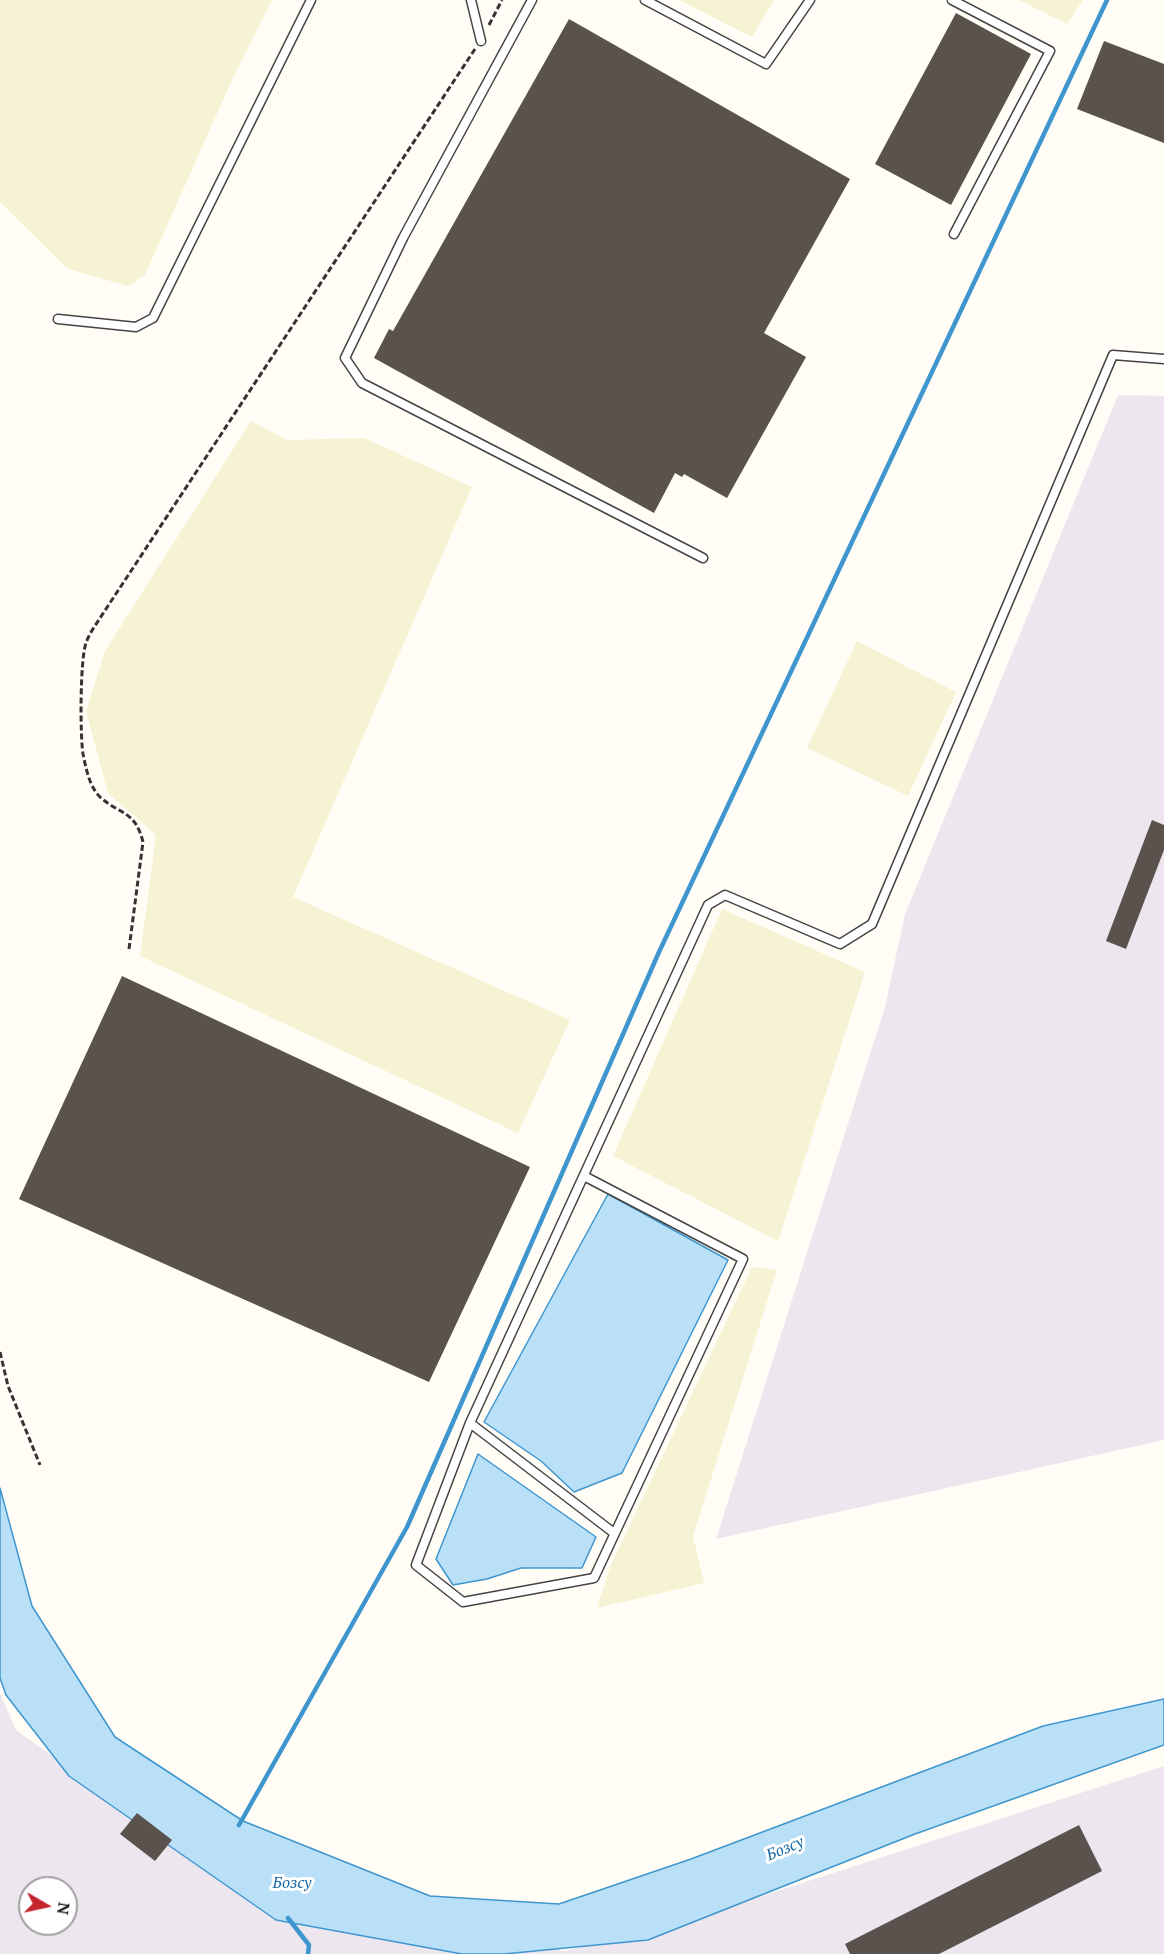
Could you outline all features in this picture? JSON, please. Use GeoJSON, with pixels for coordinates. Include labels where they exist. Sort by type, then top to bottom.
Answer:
{"type":"FeatureCollection","features":[{"type":"Feature","properties":{"kind":"lane"},"geometry":{"type":"LineString","coordinates":[[58,319],[136,327],[153,318],[311,0]]}},
{"type":"Feature","properties":{"kind":"lane"},"geometry":{"type":"LineString","coordinates":[[471,0],[481,40]]}},
{"type":"Feature","properties":{"kind":"lane"},"geometry":{"type":"LineString","coordinates":[[532,0],[403,238],[345,358],[362,383],[703,558]]}},
{"type":"Feature","properties":{"kind":"lane"},"geometry":{"type":"LineString","coordinates":[[645,0],[766,64],[810,0]]}},
{"type":"Feature","properties":{"kind":"lane"},"geometry":{"type":"LineString","coordinates":[[952,0],[1050,51],[954,234]]}},
{"type":"Feature","properties":{"kind":"lane"},"geometry":{"type":"LineString","coordinates":[[584,1176],[743,1259],[594,1578],[462,1602],[416,1565],[470,1423],[708,905],[725,895],[840,944],[872,924],[1113,355],[1164,358]]}},
{"type":"Feature","properties":{"kind":"lane"},"geometry":{"type":"LineString","coordinates":[[470,1423],[614,1533]]}},
{"type":"Feature","properties":{"kind":"path"},"geometry":{"type":"LineString","coordinates":[[129,950],[143,842],[139,826],[126,813],[99,796],[89,779],[82,751],[82,682],[86,644],[106,608],[481,40],[502,0]]}},
{"type":"Feature","properties":{"kind":"path"},"geometry":{"type":"LineString","coordinates":[[0,1352],[8,1386],[40,1465]]}},
{"type":"Feature","properties":{"kind":"shaded area"},"geometry":{"type":"Polygon","coordinates":[[[0,0],[272,0],[232,80],[145,275],[128,286],[68,269],[0,202],[0,0]]]}},
{"type":"Feature","properties":{"kind":"shaded area"},"geometry":{"type":"Polygon","coordinates":[[[679,0],[774,0],[752,37],[679,0]]]}},
{"type":"Feature","properties":{"kind":"shaded area"},"geometry":{"type":"Polygon","coordinates":[[[1019,0],[1083,0],[1067,24],[1019,0]]]}},
{"type":"Feature","properties":{"kind":"shaded area"},"geometry":{"type":"Polygon","coordinates":[[[1118,395],[1164,396],[1164,1440],[716,1539],[885,1007],[905,914],[1118,395]]]}},
{"type":"Feature","properties":{"kind":"shaded area"},"geometry":{"type":"Polygon","coordinates":[[[251,421],[287,440],[364,438],[472,487],[293,897],[570,1020],[518,1133],[140,956],[156,835],[108,793],[86,711],[105,651],[251,421]]]}},
{"type":"Feature","properties":{"kind":"shaded area"},"geometry":{"type":"Polygon","coordinates":[[[857,641],[956,692],[908,796],[807,748],[857,641]]]}},
{"type":"Feature","properties":{"kind":"shaded area"},"geometry":{"type":"Polygon","coordinates":[[[722,909],[865,972],[778,1241],[613,1156],[722,909]]]}},
{"type":"Feature","properties":{"kind":"shaded area"},"geometry":{"type":"Polygon","coordinates":[[[752,1267],[777,1270],[693,1536],[704,1583],[597,1608],[610,1567],[752,1267]]]}},
{"type":"Feature","properties":{"kind":"shaded area"},"geometry":{"type":"Polygon","coordinates":[[[0,1693],[16,1730],[199,1861],[372,1930],[566,1951],[734,1905],[1164,1766],[1164,1954],[0,1954],[0,1693]]]}},
{"type":"Feature","properties":{"kind":"water"},"geometry":{"type":"Polygon","coordinates":[[[608,1194],[728,1260],[622,1473],[574,1492],[541,1461],[484,1422],[608,1194]]]}},
{"type":"Feature","properties":{"kind":"water"},"geometry":{"type":"Polygon","coordinates":[[[478,1454],[596,1537],[582,1568],[521,1568],[487,1579],[453,1585],[436,1559],[478,1454]]]}},
{"type":"Feature","properties":{"kind":"water","name":"Бозсу"},"geometry":{"type":"Polygon","coordinates":[[[0,1488],[32,1606],[115,1737],[243,1821],[430,1896],[559,1904],[691,1859],[1043,1726],[1164,1699],[1164,1745],[915,1834],[648,1940],[504,1954],[462,1954],[276,1920],[69,1776],[6,1695],[0,1678],[0,1488]]]}},
{"type":"Feature","properties":{"kind":"building"},"geometry":{"type":"Polygon","coordinates":[[[956,13],[1031,54],[951,205],[875,164],[956,13]]]}},
{"type":"Feature","properties":{"kind":"building"},"geometry":{"type":"Polygon","coordinates":[[[569,19],[850,179],[764,333],[806,357],[727,498],[684,474],[682,477],[675,473],[654,513],[374,358],[389,329],[393,331],[569,19]]]}},
{"type":"Feature","properties":{"kind":"building"},"geometry":{"type":"Polygon","coordinates":[[[1104,41],[1164,64],[1164,143],[1077,109],[1104,41]]]}},
{"type":"Feature","properties":{"kind":"building"},"geometry":{"type":"Polygon","coordinates":[[[1152,820],[1164,825],[1164,850],[1126,949],[1106,941],[1152,820]]]}},
{"type":"Feature","properties":{"kind":"building"},"geometry":{"type":"Polygon","coordinates":[[[122,976],[530,1167],[429,1382],[19,1199],[122,976]]]}},
{"type":"Feature","properties":{"kind":"building"},"geometry":{"type":"Polygon","coordinates":[[[137,1813],[172,1840],[155,1861],[120,1834],[137,1813]]]}},
{"type":"Feature","properties":{"kind":"building"},"geometry":{"type":"Polygon","coordinates":[[[1079,1825],[1102,1871],[939,1954],[850,1954],[845,1944],[1079,1825]]]}},
{"type":"Feature","properties":{"kind":"waterway"},"geometry":{"type":"LineString","coordinates":[[239,1825],[407,1527],[659,952],[1107,0]]}},
{"type":"Feature","properties":{"kind":"waterway"},"geometry":{"type":"LineString","coordinates":[[288,1918],[309,1945],[308,1954]]}}]}
